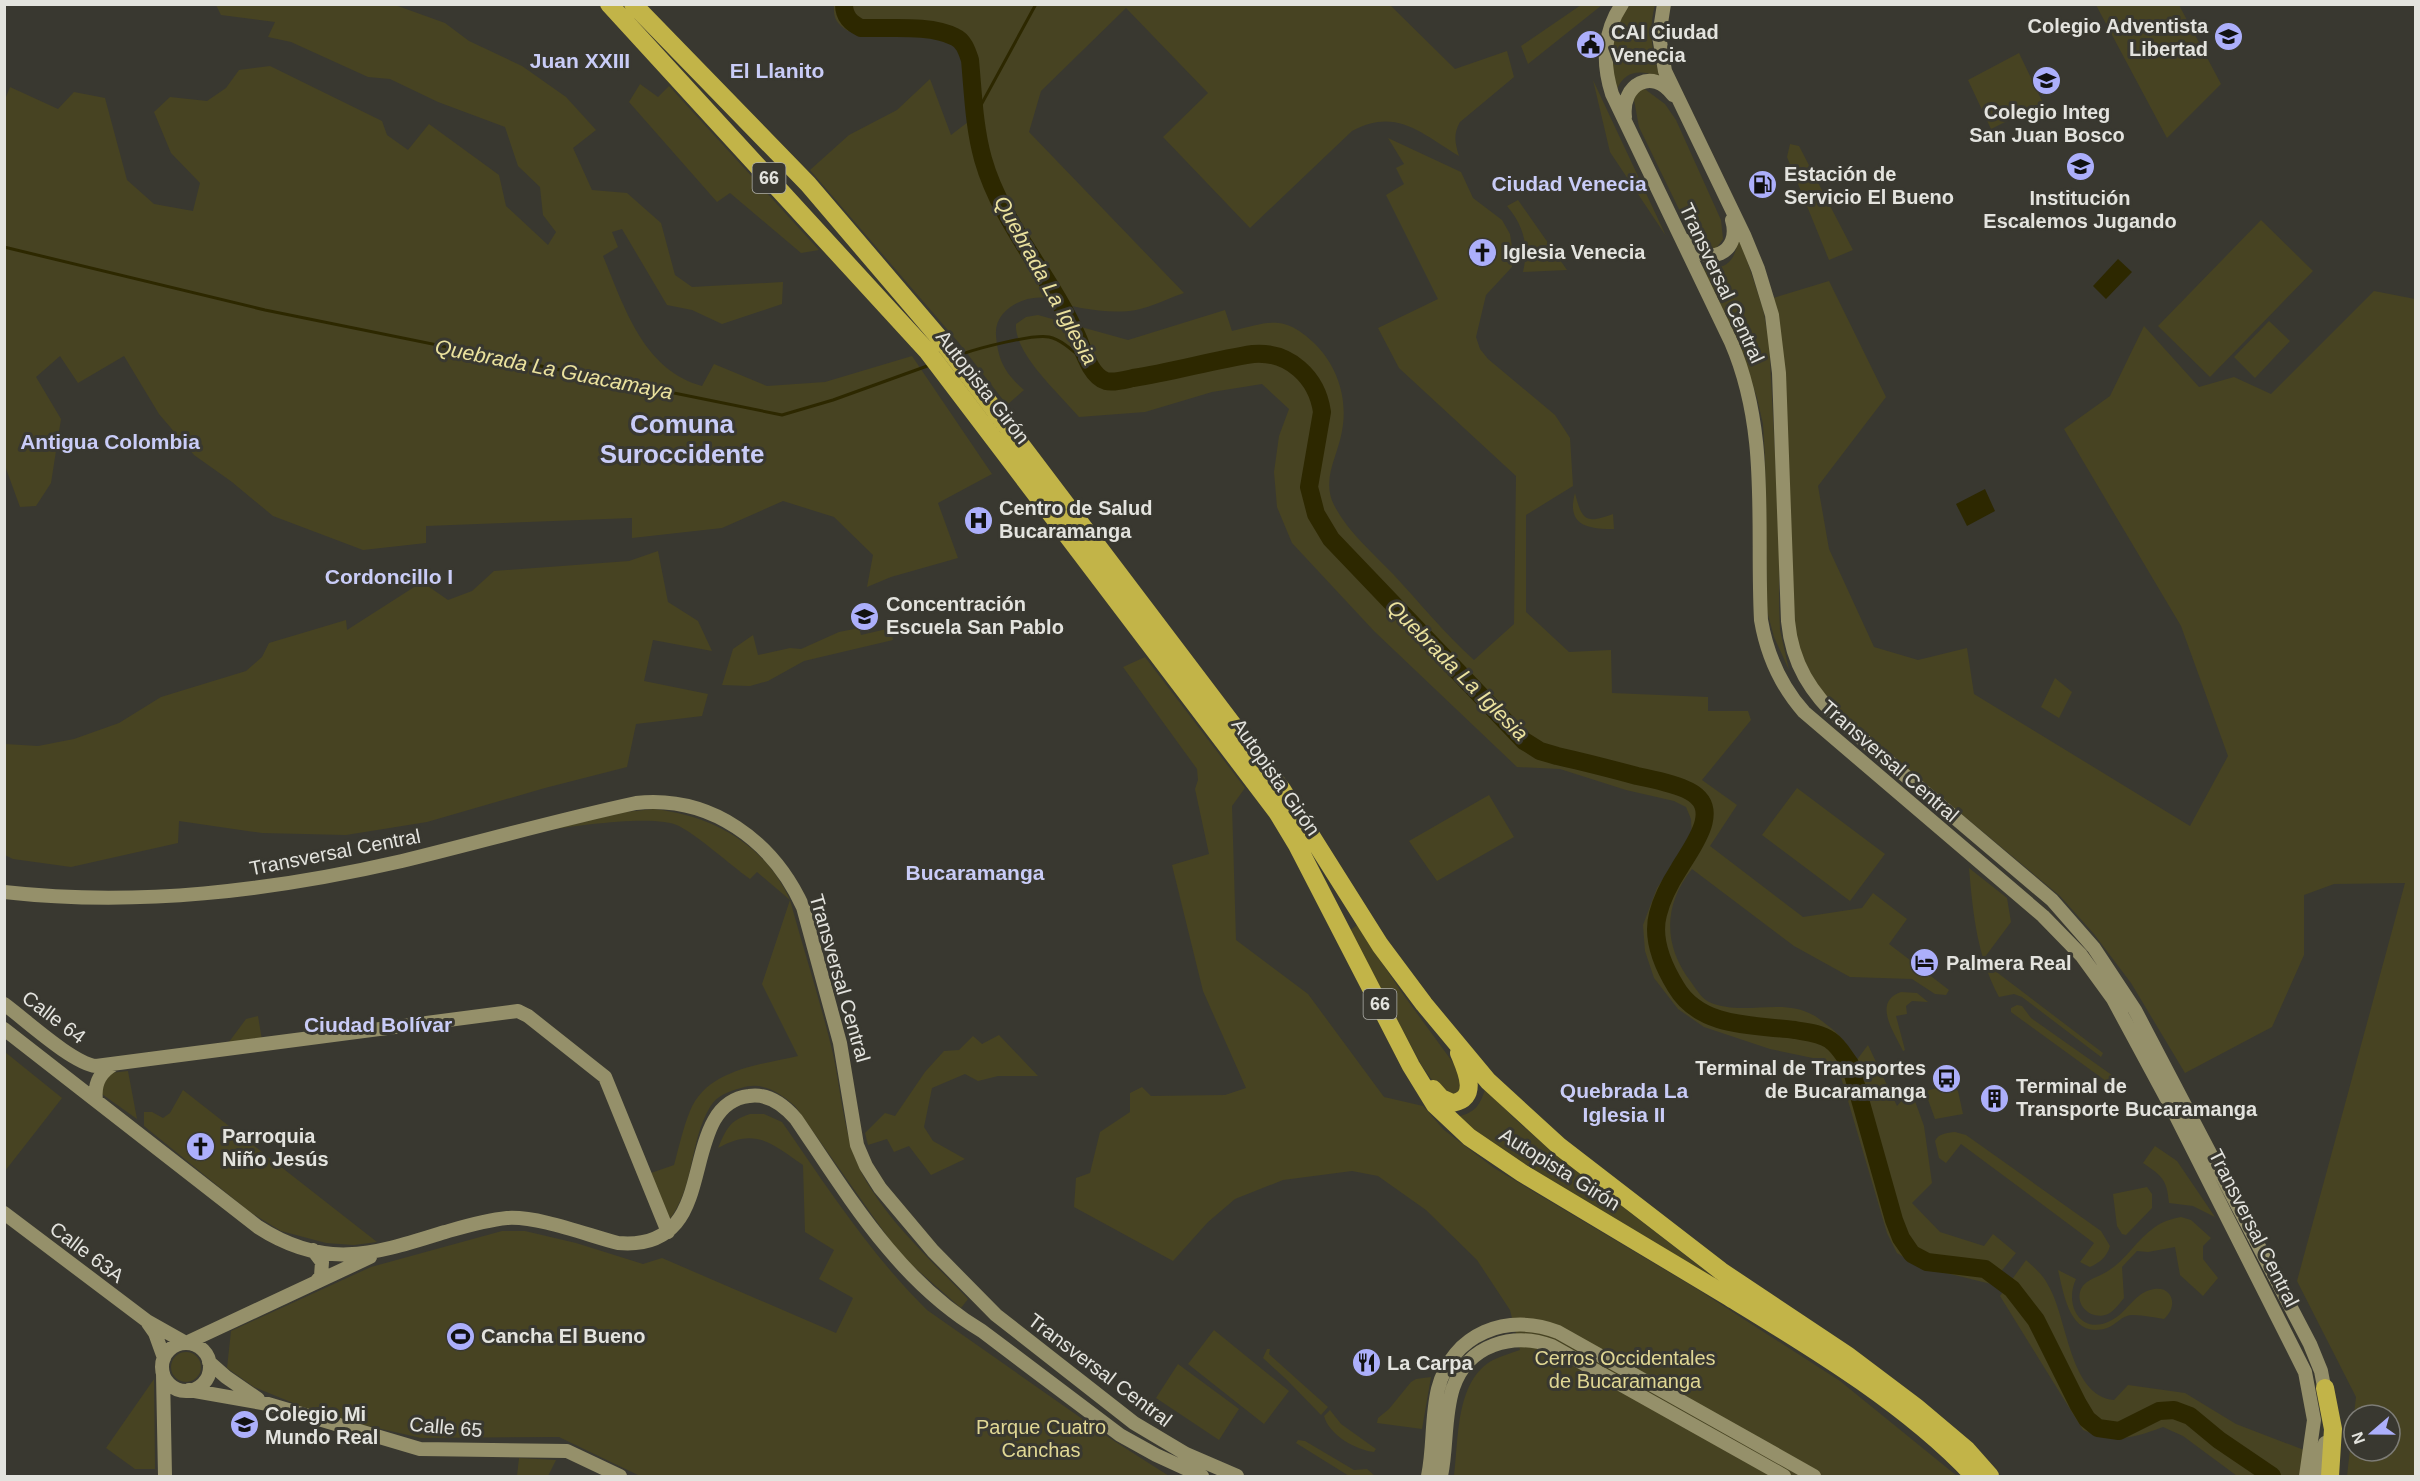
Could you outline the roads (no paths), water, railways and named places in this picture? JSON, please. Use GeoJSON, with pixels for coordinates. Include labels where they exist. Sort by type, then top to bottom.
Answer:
{"type":"FeatureCollection","features":[{"type":"Feature","properties":{"kind":"highway","name":"Autopista Girón"},"geometry":{"type":"LineString","coordinates":[[609,4],[928,352],[1277,812],[1302,854],[1410,1066],[1435,1105],[1483,1149],[1798,1340],[1856,1379],[1913,1422],[1974,1476]]}},
{"type":"Feature","properties":{"kind":"highway","name":"Autopista Girón"},"geometry":{"type":"LineString","coordinates":[[633,4],[808,184],[961,364],[1283,791],[1369,929],[1408,983],[1508,1101],[1559,1146],[1732,1280],[1847,1355],[1890,1387],[1957,1441],[1990,1476]]}},
{"type":"Feature","properties":{"kind":"highway"},"geometry":{"type":"LineString","coordinates":[[1410,1066],[1447,1102],[1461,1101],[1468,1092],[1469,1082],[1454,1040]]}},
{"type":"Feature","properties":{"kind":"highway"},"geometry":{"type":"LineString","coordinates":[[2325,1388],[2333,1429],[2330,1476]]}},
{"type":"Feature","properties":{"kind":"main road","name":"Transversal Central"},"geometry":{"type":"LineString","coordinates":[[1622,4],[1609,30],[1605,61],[1612,94],[1739,360],[1751,400],[1760,465],[1761,620],[1769,653],[1781,681],[1796,704],[1814,722],[2050,923],[2081,955],[2103,985],[2121,1013],[2175,1114],[2305,1372],[2314,1420],[2310,1476]]}},
{"type":"Feature","properties":{"kind":"main road","name":"Transversal Central"},"geometry":{"type":"LineString","coordinates":[[1664,4],[1659,36],[1662,60],[1684,112],[1751,252],[1772,315],[1779,373],[1788,621],[1791,647],[1802,674],[1818,698],[1835,716],[2052,900],[2094,948],[2123,990],[2158,1052],[2310,1344],[2325,1388],[2328,1421],[2310,1476]]}},
{"type":"Feature","properties":{"kind":"main road"},"geometry":{"type":"LineString","coordinates":[[1628,130],[1623,104],[1628,93],[1636,85],[1647,81],[1659,82],[1669,89],[1684,112]]}},
{"type":"Feature","properties":{"kind":"main road"},"geometry":{"type":"LineString","coordinates":[[1674,225],[1691,247],[1700,254],[1711,256],[1722,253],[1730,246],[1734,235],[1734,224],[1726,200]]}},
{"type":"Feature","properties":{"kind":"main road","name":"Transversal Central"},"geometry":{"type":"LineString","coordinates":[[4,892],[52,897],[121,899],[208,894],[270,886],[374,867],[636,803],[670,803],[718,816],[744,831],[767,851],[787,876],[802,908],[840,1043],[857,1145],[866,1166],[880,1188],[940,1259],[996,1315],[1134,1423],[1173,1447],[1237,1476]]}},
{"type":"Feature","properties":{"kind":"main road","name":"Calle 64"},"geometry":{"type":"LineString","coordinates":[[4,1004],[87,1065],[115,1065],[518,1011],[528,1016],[605,1077],[668,1232]]}},
{"type":"Feature","properties":{"kind":"main road"},"geometry":{"type":"LineString","coordinates":[[4,1029],[258,1227],[287,1242],[313,1250],[347,1255],[382,1251]]}},
{"type":"Feature","properties":{"kind":"main road"},"geometry":{"type":"LineString","coordinates":[[96,1100],[95,1092],[101,1075],[115,1065]]}},
{"type":"Feature","properties":{"kind":"main road","name":"Transversal Central"},"geometry":{"type":"LineString","coordinates":[[668,1232],[688,1205],[706,1138],[720,1110],[727,1103],[748,1096],[766,1097],[777,1102],[796,1119],[884,1246],[923,1285],[962,1319],[982,1331],[1104,1424],[1156,1455],[1202,1476]]}},
{"type":"Feature","properties":{"kind":"main road","name":"Calle 63A"},"geometry":{"type":"LineString","coordinates":[[4,1213],[147,1321],[186,1343]]}},
{"type":"Feature","properties":{"kind":"main road"},"geometry":{"type":"LineString","coordinates":[[165,1476],[163,1362],[173,1347],[382,1251],[491,1220],[510,1218],[534,1221],[618,1243],[642,1243],[668,1232]]}},
{"type":"Feature","properties":{"kind":"main road"},"geometry":{"type":"LineString","coordinates":[[313,1250],[318,1255],[323,1269],[316,1282]]}},
{"type":"Feature","properties":{"kind":"main road","name":"Calle 63A"},"geometry":{"type":"LineString","coordinates":[[147,1321],[155,1333],[163,1362]]}},
{"type":"Feature","properties":{"kind":"main road"},"geometry":{"type":"LineString","coordinates":[[1441,1476],[1438,1388],[1451,1361],[1468,1343],[1490,1330],[1529,1323],[1558,1332],[1814,1476]]}},
{"type":"Feature","properties":{"kind":"main road"},"geometry":{"type":"LineString","coordinates":[[163,1404],[185,1390],[203,1384],[210,1370],[208,1358],[212,1340],[225,1325]]}},
{"type":"Feature","properties":{"kind":"main road"},"geometry":{"type":"LineString","coordinates":[[1428,1476],[1440,1426],[1453,1388],[1470,1361],[1495,1344],[1510,1339],[1525,1339],[1552,1346],[1784,1476]]}},
{"type":"Feature","properties":{"kind":"main road"},"geometry":{"type":"LineString","coordinates":[[186,1343],[194,1344],[208,1358]]}},
{"type":"Feature","properties":{"kind":"main road","name":"Calle 65"},"geometry":{"type":"LineString","coordinates":[[208,1358],[226,1377],[268,1404]]}},
{"type":"Feature","properties":{"kind":"main road"},"geometry":{"type":"LineString","coordinates":[[163,1362],[167,1381],[185,1390]]}},
{"type":"Feature","properties":{"kind":"main road","name":"Calle 65"},"geometry":{"type":"LineString","coordinates":[[185,1390],[268,1404],[420,1449],[567,1451],[620,1476]]}},
{"type":"Feature","properties":{"kind":"main road"},"geometry":{"type":"LineString","coordinates":[[1156,1455],[1187,1476]]}},
{"type":"Feature","properties":{"kind":"waterway","name":"Quebrada La Iglesia"},"geometry":{"type":"LineString","coordinates":[[844,4],[845,13],[849,19],[861,28],[934,30],[955,37],[963,44],[970,60],[980,147],[991,182],[1001,205],[1066,314],[1091,368],[1100,378],[1106,381],[1116,381],[1253,354],[1278,357],[1299,369],[1314,388],[1322,412],[1309,487],[1316,514],[1331,539],[1524,741],[1540,751],[1677,786],[1689,791],[1699,799],[1704,808],[1702,829],[1669,885],[1656,924],[1657,943],[1667,970],[1686,1000],[1713,1017],[1746,1025],[1813,1033],[1833,1042],[1839,1048],[1850,1064],[1894,1220],[1901,1238],[1912,1254],[1927,1262],[1985,1269],[2012,1289],[2036,1320],[2087,1419],[2098,1428],[2119,1431],[2159,1411],[2174,1410],[2190,1416],[2219,1440],[2272,1476]]}},
{"type":"Feature","properties":{"kind":"waterway"},"geometry":{"type":"LineString","coordinates":[[975,116],[1036,4]]}},
{"type":"Feature","properties":{"kind":"waterway","name":"Quebrada La Guacamaya"},"geometry":{"type":"LineString","coordinates":[[4,247],[265,310],[782,415],[833,400],[930,365]]}},
{"type":"Feature","properties":{"kind":"waterway","name":"Quebrada La Guacamaya"},"geometry":{"type":"LineString","coordinates":[[962,354],[1018,339],[1049,337],[1066,345],[1091,366]]}},
{"type":"Feature","properties":{"kind":"place","name":"Colegio Adventista Libertad"},"geometry":{"type":"Point","coordinates":[2229,37]}},
{"type":"Feature","properties":{"kind":"place","name":"CAI Ciudad Venecia"},"geometry":{"type":"Point","coordinates":[1590,44]}},
{"type":"Feature","properties":{"kind":"place","name":"Colegio Integ San Juan Bosco"},"geometry":{"type":"Point","coordinates":[2047,81]}},
{"type":"Feature","properties":{"kind":"place","name":"Institución Escalemos Jugando"},"geometry":{"type":"Point","coordinates":[2080,167]}},
{"type":"Feature","properties":{"kind":"place","name":"Estación de Servicio El Bueno"},"geometry":{"type":"Point","coordinates":[1763,185]}},
{"type":"Feature","properties":{"kind":"place","name":"Iglesia Venecia"},"geometry":{"type":"Point","coordinates":[1482,252]}},
{"type":"Feature","properties":{"kind":"place","name":"Centro de Salud Bucaramanga"},"geometry":{"type":"Point","coordinates":[978,520]}},
{"type":"Feature","properties":{"kind":"place","name":"Concentración Escuela San Pablo"},"geometry":{"type":"Point","coordinates":[865,616]}},
{"type":"Feature","properties":{"kind":"place","name":"Palmera Real"},"geometry":{"type":"Point","coordinates":[1925,963]}},
{"type":"Feature","properties":{"kind":"place","name":"Terminal de Transportes de Bucaramanga"},"geometry":{"type":"Point","coordinates":[1947,1079]}},
{"type":"Feature","properties":{"kind":"place","name":"Terminal de Transporte Bucaramanga"},"geometry":{"type":"Point","coordinates":[1995,1098]}},
{"type":"Feature","properties":{"kind":"place","name":"Parroquia Niño Jesús"},"geometry":{"type":"Point","coordinates":[201,1147]}},
{"type":"Feature","properties":{"kind":"place","name":"Cancha El Bueno"},"geometry":{"type":"Point","coordinates":[460,1336]}},
{"type":"Feature","properties":{"kind":"place","name":"La Carpa"},"geometry":{"type":"Point","coordinates":[1366,1363]}},
{"type":"Feature","properties":{"kind":"place","name":"Colegio Mi Mundo Real"},"geometry":{"type":"Point","coordinates":[244,1425]}},
{"type":"Feature","properties":{"kind":"district","name":"Juan XXIII"},"geometry":{"type":"Point","coordinates":[580,60]}},
{"type":"Feature","properties":{"kind":"district","name":"El Llanito"},"geometry":{"type":"Point","coordinates":[777,70]}},
{"type":"Feature","properties":{"kind":"district","name":"Ciudad Venecia"},"geometry":{"type":"Point","coordinates":[1569,183]}},
{"type":"Feature","properties":{"kind":"district","name":"Comuna Suroccidente"},"geometry":{"type":"Point","coordinates":[682,439]}},
{"type":"Feature","properties":{"kind":"district","name":"Antigua Colombia"},"geometry":{"type":"Point","coordinates":[110,441]}},
{"type":"Feature","properties":{"kind":"district","name":"Cordoncillo I"},"geometry":{"type":"Point","coordinates":[389,576]}},
{"type":"Feature","properties":{"kind":"district","name":"Bucaramanga"},"geometry":{"type":"Point","coordinates":[975,872]}},
{"type":"Feature","properties":{"kind":"district","name":"Ciudad Bolívar"},"geometry":{"type":"Point","coordinates":[378,1024]}},
{"type":"Feature","properties":{"kind":"district","name":"Quebrada La Iglesia II"},"geometry":{"type":"Point","coordinates":[1624,1102]}},
{"type":"Feature","properties":{"kind":"park label","name":"Cerros Occidentales de Bucaramanga"},"geometry":{"type":"Point","coordinates":[1625,1370]}},
{"type":"Feature","properties":{"kind":"park label","name":"Parque Cuatro Canchas"},"geometry":{"type":"Point","coordinates":[1041,1438]}}]}
